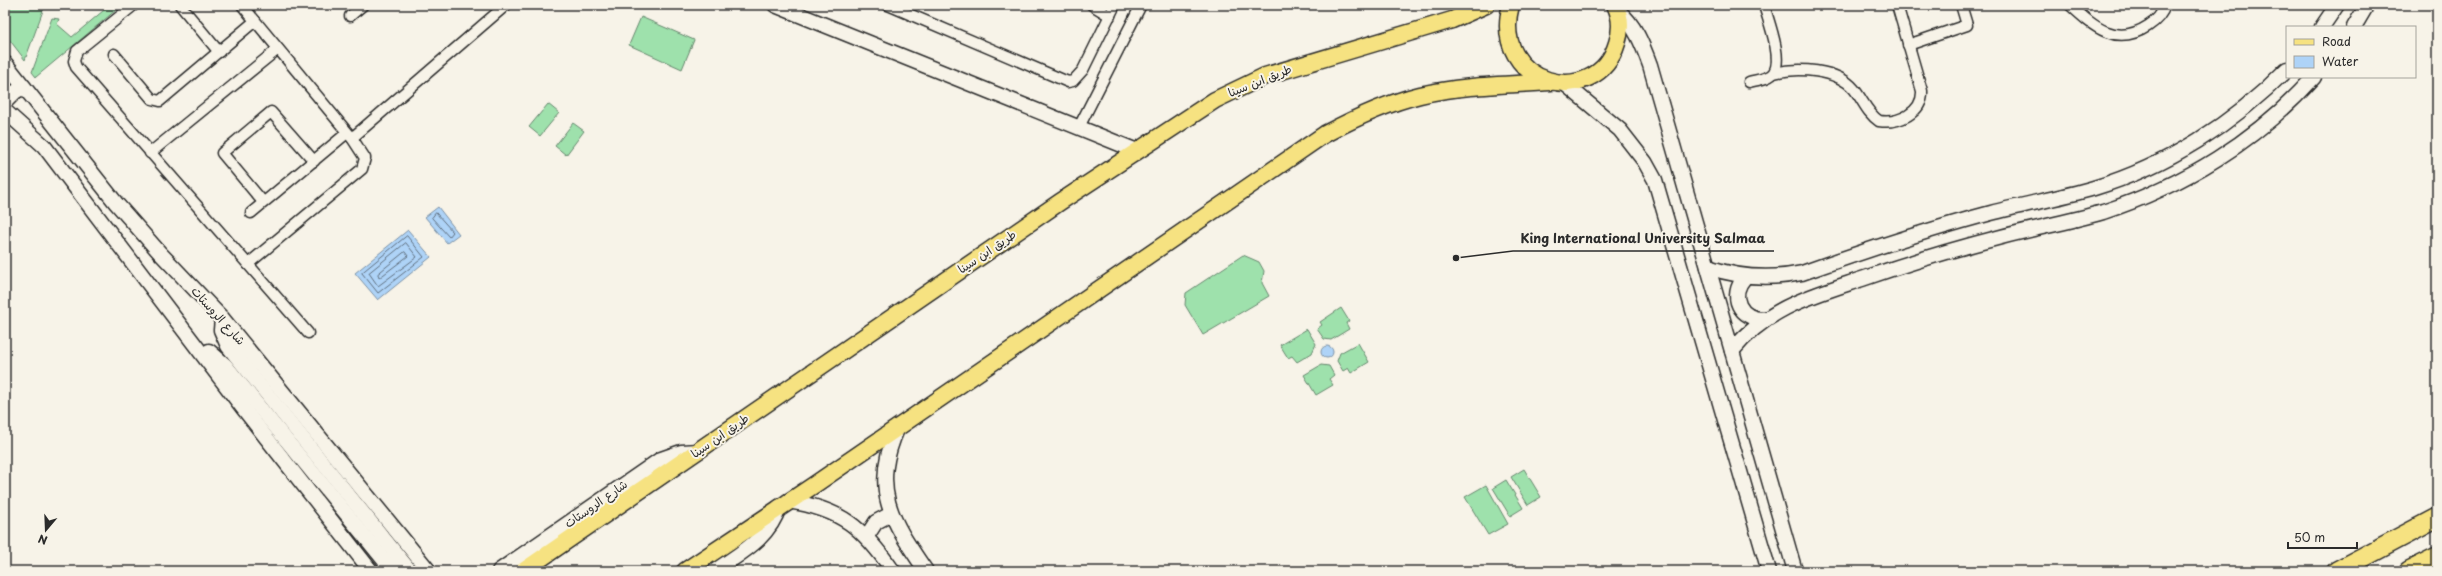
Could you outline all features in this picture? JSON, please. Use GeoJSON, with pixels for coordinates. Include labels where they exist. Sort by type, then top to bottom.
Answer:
{"type":"FeatureCollection","features":[{"type":"Feature","properties":{"kind":"highway"},"geometry":{"type":"LineString","coordinates":[[2337,571],[2437,518]]}},
{"type":"Feature","properties":{"kind":"highway"},"geometry":{"type":"LineString","coordinates":[[2409,571],[2437,557]]}},
{"type":"Feature","properties":{"kind":"main road","name":"طريق ابن سينا"},"geometry":{"type":"LineString","coordinates":[[523,571],[1192,114],[1252,81],[1452,20],[1486,5]]}},
{"type":"Feature","properties":{"kind":"main road"},"geometry":{"type":"LineString","coordinates":[[1512,5],[1507,20],[1508,36],[1513,52],[1522,65],[1531,72],[1557,82]]}},
{"type":"Feature","properties":{"kind":"main road"},"geometry":{"type":"LineString","coordinates":[[684,571],[898,427],[1302,148],[1349,121],[1396,102],[1443,90],[1557,82],[1589,77],[1609,61],[1619,37],[1617,8]]}},
{"type":"Feature","properties":{"kind":"street"},"geometry":{"type":"LineString","coordinates":[[134,5],[77,51],[74,61],[79,71],[308,333]]}},
{"type":"Feature","properties":{"kind":"street"},"geometry":{"type":"LineString","coordinates":[[180,5],[218,52]]}},
{"type":"Feature","properties":{"kind":"street"},"geometry":{"type":"LineString","coordinates":[[242,5],[350,136],[365,158],[362,169],[248,264]]}},
{"type":"Feature","properties":{"kind":"street"},"geometry":{"type":"LineString","coordinates":[[350,16],[363,5]]}},
{"type":"Feature","properties":{"kind":"street"},"geometry":{"type":"LineString","coordinates":[[251,213],[314,161],[350,136],[506,5]]}},
{"type":"Feature","properties":{"kind":"street"},"geometry":{"type":"LineString","coordinates":[[775,5],[1137,151]]}},
{"type":"Feature","properties":{"kind":"street"},"geometry":{"type":"LineString","coordinates":[[888,5],[1068,82],[1074,81],[1084,70],[1115,5]]}},
{"type":"Feature","properties":{"kind":"street"},"geometry":{"type":"LineString","coordinates":[[1092,5],[1110,16]]}},
{"type":"Feature","properties":{"kind":"street"},"geometry":{"type":"LineString","coordinates":[[1079,127],[1141,5]]}},
{"type":"Feature","properties":{"kind":"street"},"geometry":{"type":"LineString","coordinates":[[1764,5],[1777,51],[1777,63],[1774,73]]}},
{"type":"Feature","properties":{"kind":"street"},"geometry":{"type":"LineString","coordinates":[[1749,82],[1774,73],[1796,70],[1823,73],[1834,77],[1853,88],[1873,117],[1879,121],[1888,121],[1912,114],[1920,105],[1922,98],[1897,5]]}},
{"type":"Feature","properties":{"kind":"street"},"geometry":{"type":"LineString","coordinates":[[1908,45],[1967,25],[1961,5]]}},
{"type":"Feature","properties":{"kind":"street"},"geometry":{"type":"LineString","coordinates":[[2070,5],[2100,29],[2124,36],[2138,32],[2155,22],[2164,5]]}},
{"type":"Feature","properties":{"kind":"street"},"geometry":{"type":"LineString","coordinates":[[2323,26],[2338,5]]}},
{"type":"Feature","properties":{"kind":"street"},"geometry":{"type":"LineString","coordinates":[[2355,26],[2367,5]]}},
{"type":"Feature","properties":{"kind":"street"},"geometry":{"type":"LineString","coordinates":[[1617,8],[1633,28],[1650,65],[1795,571]]}},
{"type":"Feature","properties":{"kind":"street"},"geometry":{"type":"LineString","coordinates":[[114,54],[152,99],[157,102],[255,22]]}},
{"type":"Feature","properties":{"kind":"street"},"geometry":{"type":"LineString","coordinates":[[150,153],[278,50]]}},
{"type":"Feature","properties":{"kind":"street","name":"شارع الروستات"},"geometry":{"type":"LineString","coordinates":[[5,63],[121,208],[160,254],[222,318],[429,571]]}},
{"type":"Feature","properties":{"kind":"street"},"geometry":{"type":"LineString","coordinates":[[1708,267],[1745,277],[1783,277],[1802,273],[1928,230],[2094,187],[2130,175],[2165,159],[2217,128],[2259,96],[2286,70]]}},
{"type":"Feature","properties":{"kind":"street"},"geometry":{"type":"LineString","coordinates":[[1732,351],[1766,319],[1792,303],[1873,275],[1978,243],[2102,212],[2140,198],[2190,174],[2244,140],[2275,115],[2313,78]]}},
{"type":"Feature","properties":{"kind":"street"},"geometry":{"type":"LineString","coordinates":[[1557,82],[1620,130],[1634,146],[1655,180],[1770,571]]}},
{"type":"Feature","properties":{"kind":"street"},"geometry":{"type":"LineString","coordinates":[[5,102],[15,92],[24,87]]}},
{"type":"Feature","properties":{"kind":"street"},"geometry":{"type":"LineString","coordinates":[[5,110],[44,146],[196,342],[243,408],[371,571]]}},
{"type":"Feature","properties":{"kind":"street"},"geometry":{"type":"LineString","coordinates":[[263,202],[222,154],[265,117],[273,112],[314,161]]}},
{"type":"Feature","properties":{"kind":"street"},"geometry":{"type":"LineString","coordinates":[[1745,277],[1737,290],[1739,306],[1750,317],[1766,319]]}},
{"type":"Feature","properties":{"kind":"street"},"geometry":{"type":"LineString","coordinates":[[222,318],[222,330],[228,346],[394,565]]}},
{"type":"Feature","properties":{"kind":"street"},"geometry":{"type":"LineString","coordinates":[[196,342],[211,352],[225,365],[394,565],[410,571]]}},
{"type":"Feature","properties":{"kind":"street"},"geometry":{"type":"LineString","coordinates":[[898,427],[888,455],[885,479],[891,514],[898,528],[926,571]]}},
{"type":"Feature","properties":{"kind":"street","name":"شارع الروستات"},"geometry":{"type":"LineString","coordinates":[[498,571],[661,459],[681,452],[699,451]]}},
{"type":"Feature","properties":{"kind":"street"},"geometry":{"type":"LineString","coordinates":[[715,571],[760,539],[772,524],[783,504],[831,511],[856,526],[867,536],[893,571]]}},
{"type":"Feature","properties":{"kind":"street"},"geometry":{"type":"LineString","coordinates":[[867,536],[876,522],[891,514]]}},
{"type":"Feature","properties":{"kind":"green space"},"geometry":{"type":"Polygon","coordinates":[[[5,5],[45,5],[25,60],[5,34],[5,5]]]}},
{"type":"Feature","properties":{"kind":"green space"},"geometry":{"type":"Polygon","coordinates":[[[110,5],[122,5],[36,77],[32,72],[52,18],[59,19],[57,24],[72,37],[110,5]]]}},
{"type":"Feature","properties":{"kind":"green space"},"geometry":{"type":"Polygon","coordinates":[[[641,17],[694,40],[682,69],[629,45],[641,17]]]}},
{"type":"Feature","properties":{"kind":"green space"},"geometry":{"type":"Polygon","coordinates":[[[548,104],[559,113],[540,136],[529,127],[548,104]]]}},
{"type":"Feature","properties":{"kind":"green space"},"geometry":{"type":"Polygon","coordinates":[[[573,123],[584,131],[566,155],[555,146],[573,123]]]}},
{"type":"Feature","properties":{"kind":"green space"},"geometry":{"type":"Polygon","coordinates":[[[1243,255],[1259,262],[1264,271],[1262,283],[1269,296],[1203,335],[1185,305],[1186,293],[1243,255]]]}},
{"type":"Feature","properties":{"kind":"green space"},"geometry":{"type":"Polygon","coordinates":[[[1341,308],[1349,321],[1346,323],[1349,329],[1331,340],[1324,339],[1317,329],[1322,325],[1320,322],[1341,308]]]}},
{"type":"Feature","properties":{"kind":"green space"},"geometry":{"type":"Polygon","coordinates":[[[1307,329],[1316,344],[1312,353],[1297,362],[1292,356],[1288,358],[1280,345],[1307,329]]]}},
{"type":"Feature","properties":{"kind":"green space"},"geometry":{"type":"Polygon","coordinates":[[[1358,343],[1369,362],[1351,373],[1348,368],[1343,371],[1337,361],[1340,353],[1358,343]]]}},
{"type":"Feature","properties":{"kind":"green space"},"geometry":{"type":"Polygon","coordinates":[[[1321,365],[1329,366],[1334,375],[1329,379],[1333,385],[1316,395],[1304,375],[1321,365]]]}},
{"type":"Feature","properties":{"kind":"green space"},"geometry":{"type":"Polygon","coordinates":[[[1524,469],[1541,497],[1528,505],[1511,477],[1524,469]]]}},
{"type":"Feature","properties":{"kind":"green space"},"geometry":{"type":"Polygon","coordinates":[[[1506,480],[1523,508],[1510,516],[1493,488],[1506,480]]]}},
{"type":"Feature","properties":{"kind":"green space"},"geometry":{"type":"Polygon","coordinates":[[[1486,485],[1508,524],[1488,535],[1465,497],[1486,485]]]}},
{"type":"Feature","properties":{"kind":"water"},"geometry":{"type":"Polygon","coordinates":[[[438,207],[459,234],[447,243],[425,217],[438,207]]]}},
{"type":"Feature","properties":{"kind":"water"},"geometry":{"type":"Polygon","coordinates":[[[408,230],[431,257],[378,300],[355,273],[408,230]]]}},
{"type":"Feature","properties":{"kind":"water"},"geometry":{"type":"Polygon","coordinates":[[[1325,346],[1329,346],[1333,352],[1329,358],[1325,358],[1321,354],[1321,350],[1325,346]]]}},
{"type":"Feature","properties":{"kind":"place","name":"King International University Salmaa"},"geometry":{"type":"Point","coordinates":[1456,258]}}]}
